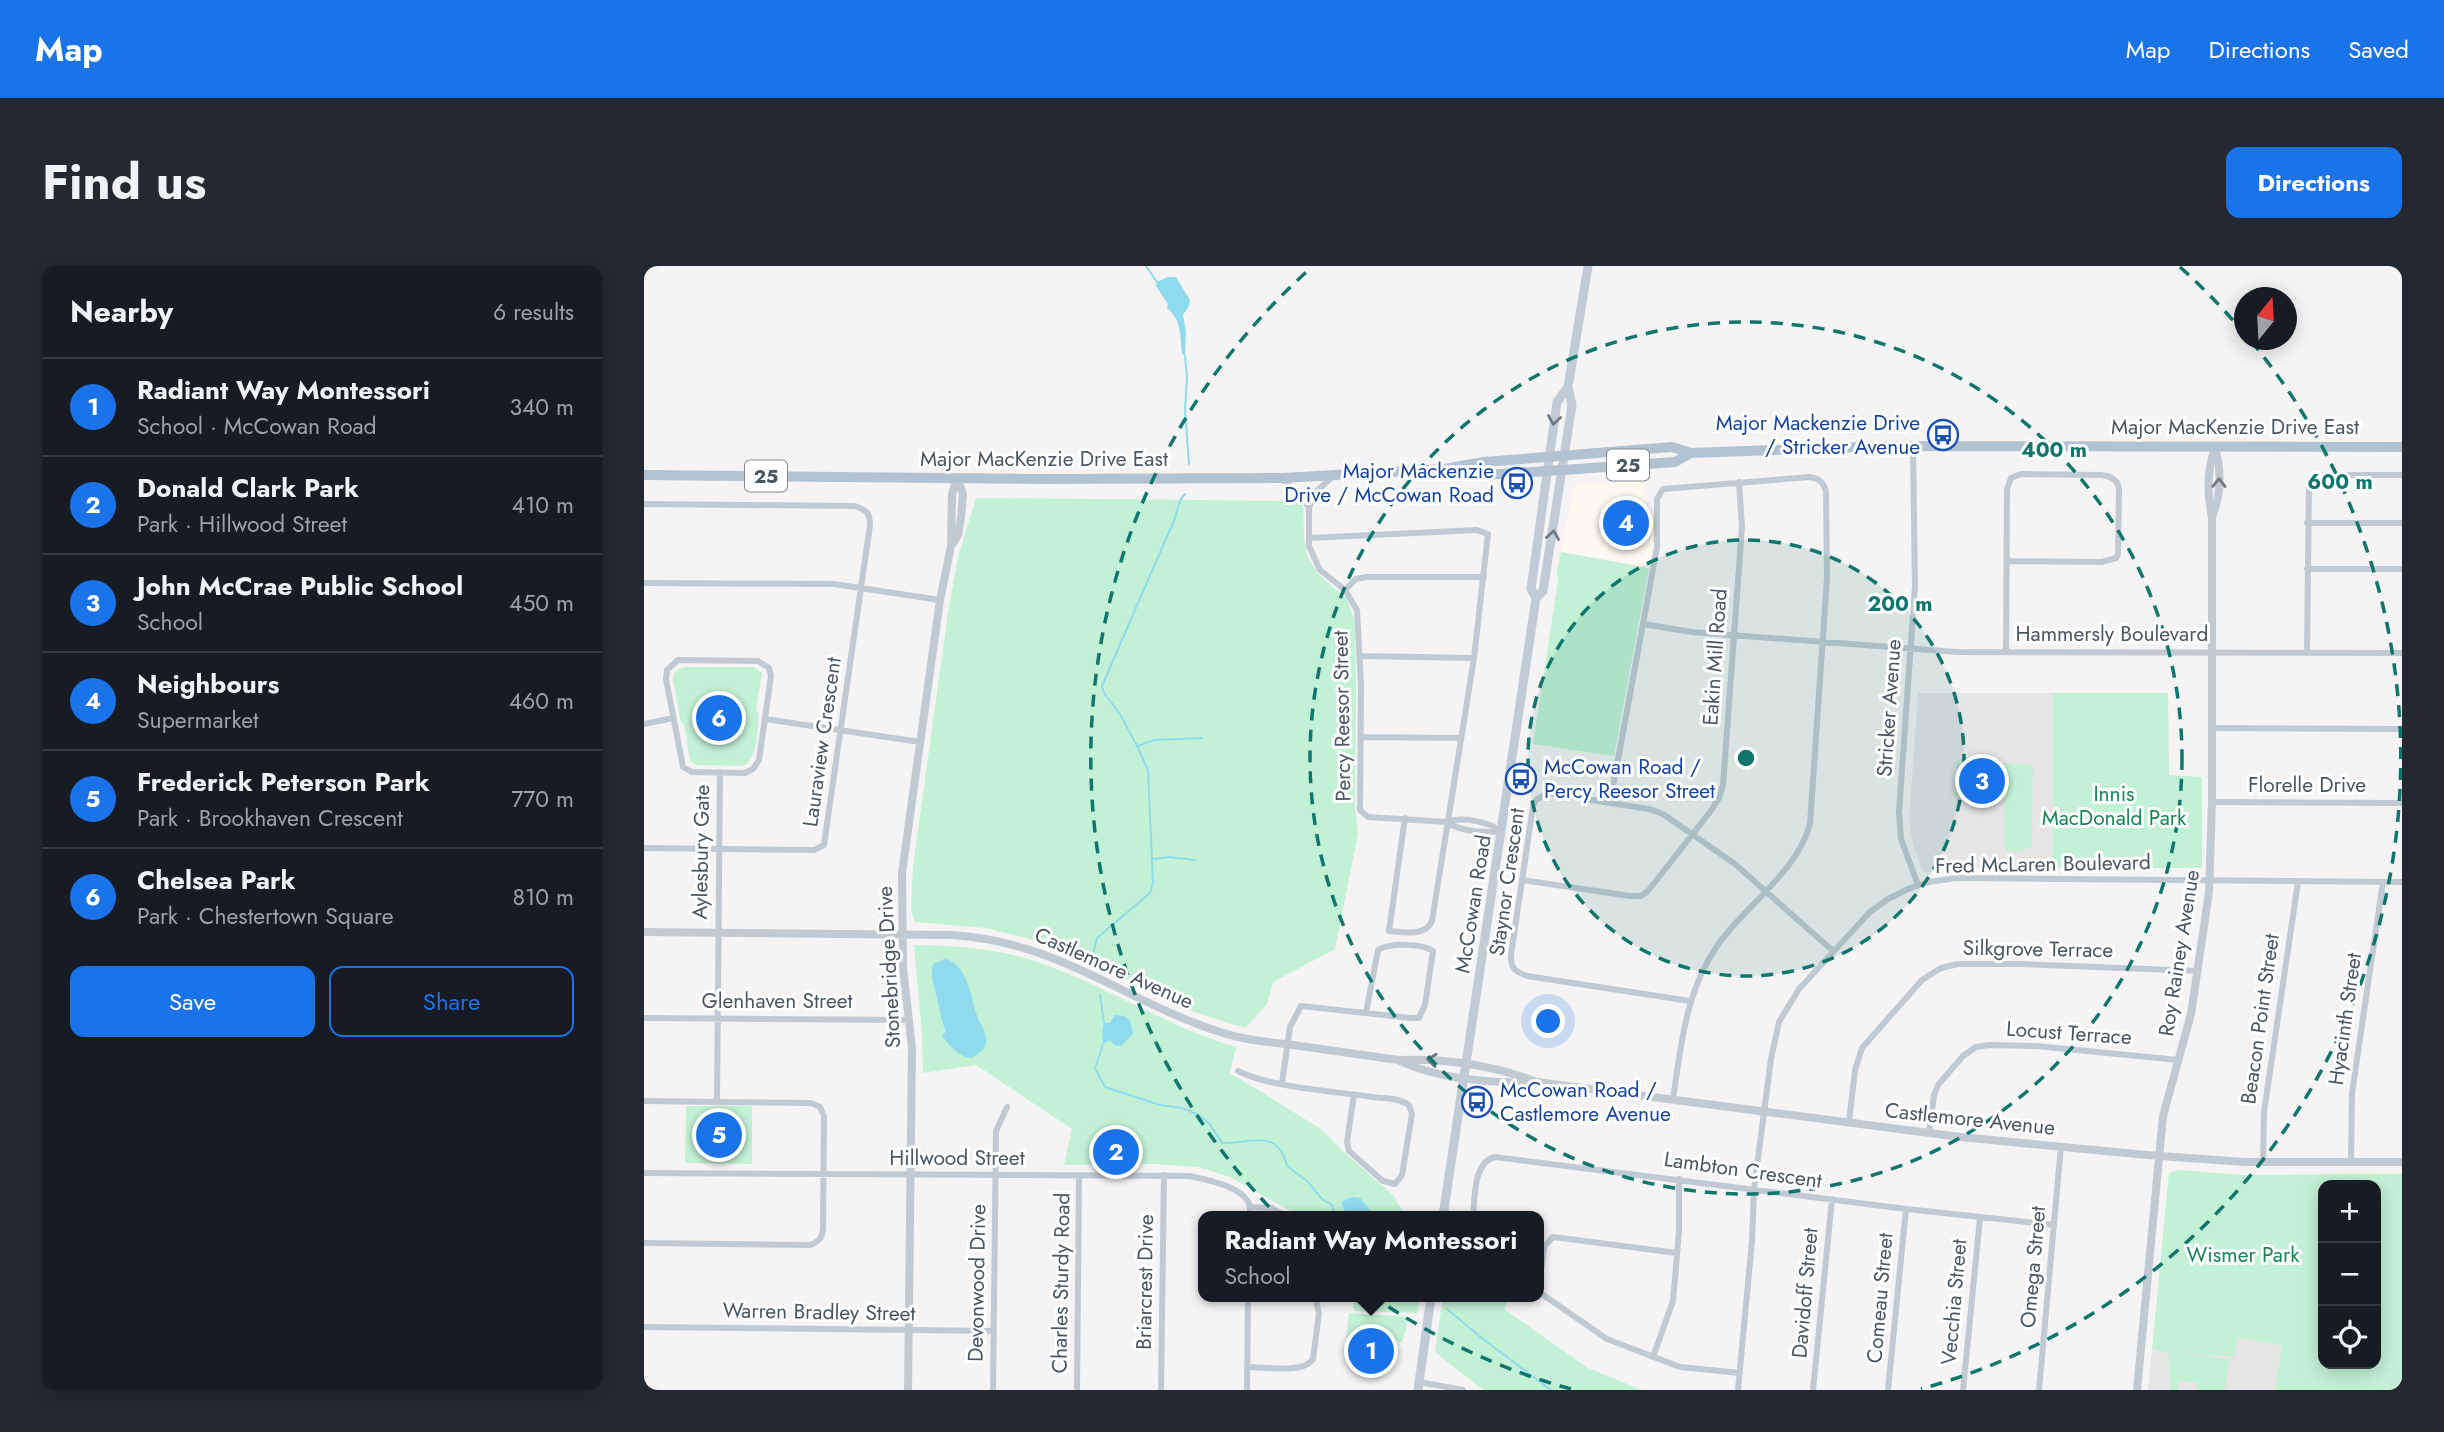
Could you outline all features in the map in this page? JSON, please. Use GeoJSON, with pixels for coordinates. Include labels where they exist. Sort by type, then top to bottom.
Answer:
{"type":"FeatureCollection","features":[{"type":"Feature","properties":{"kind":"main road","name":"McCowan Road"},"geometry":{"type":"LineString","coordinates":[[1536,597],[1543,592],[1572,405],[1569,387],[1588,266]]}},
{"type":"Feature","properties":{"kind":"main road","name":"McCowan Road"},"geometry":{"type":"LineString","coordinates":[[1444,1211],[1536,597],[1531,589],[1557,402],[1569,387]]}},
{"type":"Feature","properties":{"kind":"main road","name":"Major MacKenzie Drive East"},"geometry":{"type":"LineString","coordinates":[[644,475],[1282,478],[1444,469],[1564,454],[1672,447],[1691,453],[1913,446],[2402,447]]}},
{"type":"Feature","properties":{"kind":"main road","name":"Major MacKenzie Drive East"},"geometry":{"type":"LineString","coordinates":[[1444,469],[1485,475],[1547,471],[1675,462],[1691,453]]}},
{"type":"Feature","properties":{"kind":"main road"},"geometry":{"type":"LineString","coordinates":[[1419,1386],[1430,1302]]}},
{"type":"Feature","properties":{"kind":"street","name":"Stricker Avenue"},"geometry":{"type":"LineString","coordinates":[[1913,446],[1916,550],[1899,830],[1904,852],[1918,885]]}},
{"type":"Feature","properties":{"kind":"street","name":"Roy Rainey Avenue"},"geometry":{"type":"LineString","coordinates":[[2137,1390],[2163,1116],[2191,1014],[2210,881],[2212,517],[2219,500],[2220,463],[2215,448]]}},
{"type":"Feature","properties":{"kind":"street"},"geometry":{"type":"LineString","coordinates":[[2006,652],[2007,489],[2011,478],[2021,474],[2101,475],[2116,482],[2119,489],[2116,558],[2102,562],[2007,561]]}},
{"type":"Feature","properties":{"kind":"street"},"geometry":{"type":"LineString","coordinates":[[2307,653],[2307,488],[2310,480],[2316,476],[2402,475]]}},
{"type":"Feature","properties":{"kind":"street","name":"Stonebridge Drive"},"geometry":{"type":"LineString","coordinates":[[908,1390],[912,1048],[903,968],[902,873],[940,600],[951,546],[958,535],[961,518],[963,494],[957,477]]}},
{"type":"Feature","properties":{"kind":"street"},"geometry":{"type":"LineString","coordinates":[[1309,508],[1315,493],[1332,477]]}},
{"type":"Feature","properties":{"kind":"street"},"geometry":{"type":"LineString","coordinates":[[1282,478],[1303,498],[1309,508]]}},
{"type":"Feature","properties":{"kind":"street"},"geometry":{"type":"LineString","coordinates":[[1611,803],[1657,547],[1658,495],[1667,488],[1818,478],[1826,491],[1827,578],[1810,824],[1801,849],[1720,942],[1707,961],[1690,1001],[1682,1035],[1673,1100]]}},
{"type":"Feature","properties":{"kind":"street","name":"Eakin Mill Road"},"geometry":{"type":"LineString","coordinates":[[1522,880],[1630,896],[1641,895],[1654,884],[1716,804],[1723,785],[1742,527],[1739,482]]}},
{"type":"Feature","properties":{"kind":"street","name":"Lauraview Crescent"},"geometry":{"type":"LineString","coordinates":[[644,504],[855,506],[865,510],[870,517],[825,842],[814,850],[644,848]]}},
{"type":"Feature","properties":{"kind":"street","name":"Percy Reesor Street"},"geometry":{"type":"LineString","coordinates":[[1309,508],[1308,538],[1311,553],[1320,570],[1345,590],[1357,610],[1360,656],[1360,810],[1368,817],[1447,822],[1455,819],[1490,824],[1501,831]]}},
{"type":"Feature","properties":{"kind":"street"},"geometry":{"type":"LineString","coordinates":[[2307,523],[2402,523]]}},
{"type":"Feature","properties":{"kind":"street"},"geometry":{"type":"LineString","coordinates":[[1308,538],[1476,530],[1486,532],[1489,538],[1474,658],[1431,925],[1422,932],[1388,931],[1405,818]]}},
{"type":"Feature","properties":{"kind":"street"},"geometry":{"type":"LineString","coordinates":[[2307,569],[2402,569]]}},
{"type":"Feature","properties":{"kind":"street"},"geometry":{"type":"LineString","coordinates":[[1345,590],[1356,579],[1366,577],[1484,577]]}},
{"type":"Feature","properties":{"kind":"street"},"geometry":{"type":"LineString","coordinates":[[644,583],[834,584],[940,600]]}},
{"type":"Feature","properties":{"kind":"street","name":"Hammersly Boulevard"},"geometry":{"type":"LineString","coordinates":[[1643,624],[1734,636],[1957,652],[2402,653]]}},
{"type":"Feature","properties":{"kind":"street"},"geometry":{"type":"LineString","coordinates":[[1360,656],[1474,658]]}},
{"type":"Feature","properties":{"kind":"street"},"geometry":{"type":"LineString","coordinates":[[681,660],[763,663],[770,673],[765,719],[757,765],[745,772],[692,772],[683,767],[666,674],[674,662],[681,660]]}},
{"type":"Feature","properties":{"kind":"street"},"geometry":{"type":"LineString","coordinates":[[644,724],[673,718]]}},
{"type":"Feature","properties":{"kind":"street"},"geometry":{"type":"LineString","coordinates":[[765,719],[920,742]]}},
{"type":"Feature","properties":{"kind":"street"},"geometry":{"type":"LineString","coordinates":[[2212,729],[2402,729]]}},
{"type":"Feature","properties":{"kind":"street"},"geometry":{"type":"LineString","coordinates":[[1361,737],[1460,738]]}},
{"type":"Feature","properties":{"kind":"street","name":"Aylesbury Gate"},"geometry":{"type":"LineString","coordinates":[[717,1102],[720,772]]}},
{"type":"Feature","properties":{"kind":"street","name":"Staynor Crescent"},"geometry":{"type":"LineString","coordinates":[[1690,1001],[1527,976],[1516,971],[1511,964],[1511,955],[1536,800],[1547,793],[1656,811],[1727,857],[1833,951]]}},
{"type":"Feature","properties":{"kind":"street","name":"Florelle Drive"},"geometry":{"type":"LineString","coordinates":[[2212,802],[2402,803]]}},
{"type":"Feature","properties":{"kind":"street","name":"Fred McLaren Boulevard"},"geometry":{"type":"LineString","coordinates":[[1738,1390],[1752,1249],[1754,1189],[1773,1044],[1779,1022],[1796,993],[1864,917],[1880,904],[1918,885],[1956,878],[2402,882]]}},
{"type":"Feature","properties":{"kind":"street","name":"Beacon Point Street"},"geometry":{"type":"LineString","coordinates":[[2263,1163],[2264,1112],[2298,881]]}},
{"type":"Feature","properties":{"kind":"street","name":"Hyacinth Street"},"geometry":{"type":"LineString","coordinates":[[2351,1162],[2352,1093],[2383,882]]}},
{"type":"Feature","properties":{"kind":"street","name":"Castlemore Avenue"},"geometry":{"type":"LineString","coordinates":[[644,932],[970,936],[1026,947],[1070,964],[1212,1029],[1236,1037],[1398,1060],[1425,1059],[1466,1064],[1512,1073],[1537,1082]]}},
{"type":"Feature","properties":{"kind":"street"},"geometry":{"type":"LineString","coordinates":[[1282,1083],[1293,1018],[1301,1006],[1366,1013],[1419,1018],[1425,1005],[1433,951],[1426,947],[1387,946],[1378,950],[1366,1013]]}},
{"type":"Feature","properties":{"kind":"street","name":"Silkgrove Terrace"},"geometry":{"type":"LineString","coordinates":[[1849,1122],[1855,1070],[1862,1048],[1922,980],[1941,968],[1958,964],[2198,971]]}},
{"type":"Feature","properties":{"kind":"street","name":"Glenhaven Street"},"geometry":{"type":"LineString","coordinates":[[644,1018],[910,1020]]}},
{"type":"Feature","properties":{"kind":"street","name":"Locust Terrace"},"geometry":{"type":"LineString","coordinates":[[1929,1133],[1933,1099],[1938,1085],[1963,1056],[1976,1047],[2036,1046],[2178,1060]]}},
{"type":"Feature","properties":{"kind":"street","name":"Castlemore Avenue"},"geometry":{"type":"LineString","coordinates":[[1398,1060],[1425,1071],[1465,1077],[1509,1083],[1537,1082],[1929,1133],[2159,1156],[2263,1163],[2402,1162]]}},
{"type":"Feature","properties":{"kind":"street"},"geometry":{"type":"LineString","coordinates":[[1238,1071],[1255,1079],[1354,1094],[1405,1102],[1411,1110],[1402,1175],[1395,1184],[1383,1181],[1349,1151],[1347,1142],[1354,1094]]}},
{"type":"Feature","properties":{"kind":"street"},"geometry":{"type":"LineString","coordinates":[[644,1101],[811,1103],[820,1107],[824,1116],[823,1229],[817,1243],[644,1243]]}},
{"type":"Feature","properties":{"kind":"street","name":"Devonwood Drive"},"geometry":{"type":"LineString","coordinates":[[993,1390],[997,1126],[1007,1107]]}},
{"type":"Feature","properties":{"kind":"street","name":"Omega Street"},"geometry":{"type":"LineString","coordinates":[[2039,1390],[2061,1146]]}},
{"type":"Feature","properties":{"kind":"street","name":"Lambton Crescent"},"geometry":{"type":"LineString","coordinates":[[1473,1211],[1479,1170],[1485,1161],[1495,1157],[1906,1209],[2054,1224]]}},
{"type":"Feature","properties":{"kind":"street","name":"Hillwood Street"},"geometry":{"type":"LineString","coordinates":[[644,1173],[1189,1176],[1215,1182],[1243,1195],[1250,1207]]}},
{"type":"Feature","properties":{"kind":"street","name":"Briarcrest Drive"},"geometry":{"type":"LineString","coordinates":[[1161,1390],[1164,1175]]}},
{"type":"Feature","properties":{"kind":"street","name":"Charles Sturdy Road"},"geometry":{"type":"LineString","coordinates":[[1077,1390],[1079,1176]]}},
{"type":"Feature","properties":{"kind":"street"},"geometry":{"type":"LineString","coordinates":[[1653,1357],[1671,1310],[1677,1253],[1679,1179]]}},
{"type":"Feature","properties":{"kind":"street","name":"Davidoff Street"},"geometry":{"type":"LineString","coordinates":[[1813,1390],[1832,1199]]}},
{"type":"Feature","properties":{"kind":"street"},"geometry":{"type":"LineString","coordinates":[[1250,1211],[1250,1207],[1272,1208],[1277,1211]]}},
{"type":"Feature","properties":{"kind":"street","name":"Comeau Street"},"geometry":{"type":"LineString","coordinates":[[1888,1390],[1906,1209]]}},
{"type":"Feature","properties":{"kind":"street","name":"Vecchia Street"},"geometry":{"type":"LineString","coordinates":[[1964,1390],[1980,1217]]}},
{"type":"Feature","properties":{"kind":"street"},"geometry":{"type":"LineString","coordinates":[[1544,1254],[1545,1247],[1553,1237],[1677,1253]]}},
{"type":"Feature","properties":{"kind":"street"},"geometry":{"type":"LineString","coordinates":[[1544,1293],[1607,1339],[1684,1368],[1740,1373]]}},
{"type":"Feature","properties":{"kind":"street"},"geometry":{"type":"LineString","coordinates":[[1247,1390],[1248,1302]]}},
{"type":"Feature","properties":{"kind":"street"},"geometry":{"type":"LineString","coordinates":[[1248,1367],[1298,1368],[1310,1364],[1318,1318],[1316,1302]]}},
{"type":"Feature","properties":{"kind":"street","name":"Warren Bradley Street"},"geometry":{"type":"LineString","coordinates":[[644,1327],[994,1331]]}},
{"type":"Feature","properties":{"kind":"street"},"geometry":{"type":"LineString","coordinates":[[1419,1386],[1463,1390]]}},
{"type":"Feature","properties":{"kind":"shaded area"},"geometry":{"type":"Polygon","coordinates":[[[1651,470],[1643,479],[1644,504],[1653,523],[1649,568],[1561,552],[1574,485],[1632,481],[1651,470]]]}},
{"type":"Feature","properties":{"kind":"shaded area"},"geometry":{"type":"Polygon","coordinates":[[[1918,693],[2053,693],[2053,868],[1954,868],[1923,872],[1913,845],[1909,821],[1918,693]]]}},
{"type":"Feature","properties":{"kind":"shaded area"},"geometry":{"type":"Polygon","coordinates":[[[2238,1337],[2283,1346],[2275,1390],[2148,1390],[2152,1350],[2233,1357],[2238,1337]]]}},
{"type":"Feature","properties":{"kind":"green space"},"geometry":{"type":"Polygon","coordinates":[[[976,498],[1303,501],[1304,538],[1308,558],[1319,575],[1347,599],[1355,622],[1355,805],[1358,834],[1335,949],[1273,982],[1267,1004],[1245,1028],[1197,1013],[1039,941],[985,928],[915,922],[911,910],[913,867],[948,613],[958,557],[976,498]]]}},
{"type":"Feature","properties":{"kind":"green space"},"geometry":{"type":"Polygon","coordinates":[[[1561,552],[1649,568],[1614,756],[1533,744],[1561,552]]]}},
{"type":"Feature","properties":{"kind":"green space"},"geometry":{"type":"Polygon","coordinates":[[[685,667],[754,667],[762,673],[756,710],[759,713],[755,750],[743,766],[696,765],[690,761],[673,679],[675,671],[685,667]]]}},
{"type":"Feature","properties":{"kind":"green space","name":"Innis MacDonald Park"},"geometry":{"type":"Polygon","coordinates":[[[2053,693],[2168,693],[2169,775],[2202,777],[2202,868],[2053,868],[2053,693]]]}},
{"type":"Feature","properties":{"kind":"green space"},"geometry":{"type":"Polygon","coordinates":[[[1957,760],[2033,765],[2032,848],[2022,848],[2022,852],[2005,850],[2004,796],[1954,795],[1957,760]]]}},
{"type":"Feature","properties":{"kind":"green space"},"geometry":{"type":"Polygon","coordinates":[[[914,945],[1009,954],[1065,972],[1186,1029],[1236,1047],[1230,1073],[1321,1129],[1393,1195],[1402,1211],[1291,1211],[1230,1177],[1198,1167],[1157,1164],[1064,1165],[1072,1129],[976,1065],[923,1073],[914,945]]]}},
{"type":"Feature","properties":{"kind":"green space"},"geometry":{"type":"Polygon","coordinates":[[[686,1106],[752,1106],[752,1164],[685,1163],[686,1106]]]}},
{"type":"Feature","properties":{"kind":"green space","name":"Wismer Park"},"geometry":{"type":"Polygon","coordinates":[[[2178,1170],[2244,1175],[2402,1174],[2402,1390],[2275,1390],[2282,1346],[2238,1337],[2234,1357],[2177,1353],[2229,1359],[2225,1390],[2197,1390],[2197,1382],[2179,1381],[2178,1390],[2170,1390],[2169,1352],[2152,1350],[2169,1173],[2178,1170]]]}},
{"type":"Feature","properties":{"kind":"green space"},"geometry":{"type":"Polygon","coordinates":[[[1353,1302],[1419,1302],[1418,1313],[1354,1311],[1353,1302]]]}},
{"type":"Feature","properties":{"kind":"green space"},"geometry":{"type":"Polygon","coordinates":[[[1442,1302],[1507,1302],[1504,1309],[1588,1368],[1642,1390],[1483,1390],[1435,1352],[1442,1302]]]}},
{"type":"Feature","properties":{"kind":"green space"},"geometry":{"type":"Polygon","coordinates":[[[1349,1313],[1409,1317],[1402,1343],[1377,1332],[1364,1331],[1363,1339],[1346,1338],[1349,1313]]]}},
{"type":"Feature","properties":{"kind":"water"},"geometry":{"type":"Polygon","coordinates":[[[1176,277],[1190,300],[1183,315],[1186,332],[1185,356],[1182,354],[1178,323],[1156,286],[1157,282],[1176,277]]]}},
{"type":"Feature","properties":{"kind":"water"},"geometry":{"type":"Polygon","coordinates":[[[946,959],[964,975],[986,1036],[984,1048],[971,1058],[958,1053],[942,1036],[946,1031],[932,973],[933,964],[946,959]]]}},
{"type":"Feature","properties":{"kind":"water"},"geometry":{"type":"Polygon","coordinates":[[[1115,1015],[1130,1020],[1133,1034],[1121,1046],[1114,1045],[1110,1040],[1103,1044],[1104,1023],[1110,1023],[1115,1015]]]}},
{"type":"Feature","properties":{"kind":"water"},"geometry":{"type":"Polygon","coordinates":[[[1351,1197],[1360,1198],[1371,1211],[1345,1211],[1341,1202],[1351,1197]]]}},
{"type":"Feature","properties":{"kind":"waterway"},"geometry":{"type":"LineString","coordinates":[[1146,266],[1157,282]]}},
{"type":"Feature","properties":{"kind":"waterway"},"geometry":{"type":"LineString","coordinates":[[1185,356],[1189,464]]}},
{"type":"Feature","properties":{"kind":"waterway"},"geometry":{"type":"LineString","coordinates":[[1093,955],[1097,938],[1150,893],[1153,883],[1148,770],[1120,714],[1104,693],[1102,686],[1175,518],[1180,500],[1185,494]]}},
{"type":"Feature","properties":{"kind":"waterway"},"geometry":{"type":"LineString","coordinates":[[1138,746],[1154,740],[1202,738]]}},
{"type":"Feature","properties":{"kind":"waterway"},"geometry":{"type":"LineString","coordinates":[[1154,859],[1170,857],[1195,860]]}},
{"type":"Feature","properties":{"kind":"waterway"},"geometry":{"type":"LineString","coordinates":[[1100,995],[1104,1023]]}},
{"type":"Feature","properties":{"kind":"waterway"},"geometry":{"type":"LineString","coordinates":[[1103,1044],[1095,1068],[1105,1087],[1197,1114],[1209,1123],[1222,1143],[1252,1140],[1270,1142],[1283,1154],[1287,1166],[1332,1205],[1333,1211]]}},
{"type":"Feature","properties":{"kind":"waterway"},"geometry":{"type":"LineString","coordinates":[[1447,1309],[1551,1390]]}},
{"type":"Feature","properties":{"kind":"place","name":"Major Mackenzie Drive / Stricker Avenue"},"geometry":{"type":"Point","coordinates":[1943,435]}},
{"type":"Feature","properties":{"kind":"place","name":"Major Mackenzie Drive / McCowan Road"},"geometry":{"type":"Point","coordinates":[1517,483]}},
{"type":"Feature","properties":{"kind":"place","name":"Neighbours"},"geometry":{"type":"Point","coordinates":[1626,523]}},
{"type":"Feature","properties":{"kind":"place","name":"Chelsea Park"},"geometry":{"type":"Point","coordinates":[719,718]}},
{"type":"Feature","properties":{"kind":"place","name":"McCowan Road / Percy Reesor Street"},"geometry":{"type":"Point","coordinates":[1521,779]}},
{"type":"Feature","properties":{"kind":"place","name":"John McCrae Public School"},"geometry":{"type":"Point","coordinates":[1982,781]}},
{"type":"Feature","properties":{"kind":"place","name":"McCowan Road / Castlemore Avenue"},"geometry":{"type":"Point","coordinates":[1477,1102]}},
{"type":"Feature","properties":{"kind":"place","name":"Frederick Peterson Park"},"geometry":{"type":"Point","coordinates":[719,1135]}},
{"type":"Feature","properties":{"kind":"place","name":"Donald Clark Park"},"geometry":{"type":"Point","coordinates":[1116,1152]}},
{"type":"Feature","properties":{"kind":"place","name":"Radiant Way Montessori"},"geometry":{"type":"Point","coordinates":[1371,1351]}}]}
